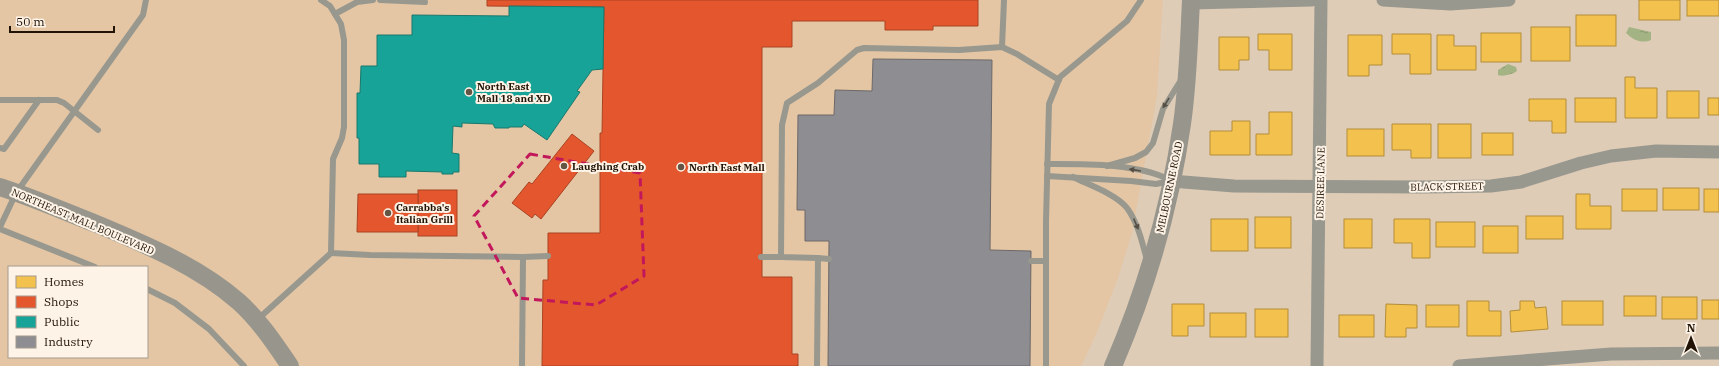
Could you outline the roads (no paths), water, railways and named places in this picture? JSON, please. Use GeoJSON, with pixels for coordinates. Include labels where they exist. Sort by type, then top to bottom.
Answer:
{"type":"FeatureCollection","features":[{"type":"Feature","properties":{"kind":"main road","name":"MELBOURNE ROAD"},"geometry":{"type":"LineString","coordinates":[[1113,366],[1130,327],[1149,267],[1171,181],[1182,124],[1191,2]]}},
{"type":"Feature","properties":{"kind":"main road","name":"NORTHEAST MALL BOULEVARD"},"geometry":{"type":"LineString","coordinates":[[8,190],[135,240],[186,266],[231,296],[256,321],[290,366]]}},
{"type":"Feature","properties":{"kind":"street"},"geometry":{"type":"LineString","coordinates":[[1191,2],[1312,0]]}},
{"type":"Feature","properties":{"kind":"street","name":"DESIREE LANE"},"geometry":{"type":"LineString","coordinates":[[1317,366],[1321,0]]}},
{"type":"Feature","properties":{"kind":"street"},"geometry":{"type":"LineString","coordinates":[[1383,0],[1450,4],[1509,0]]}},
{"type":"Feature","properties":{"kind":"street","name":"BLACK STREET"},"geometry":{"type":"LineString","coordinates":[[1171,181],[1234,186],[1491,186],[1521,182],[1581,163],[1611,156],[1656,151],[1719,152]]}},
{"type":"Feature","properties":{"kind":"street"},"geometry":{"type":"LineString","coordinates":[[1459,366],[1532,364],[1611,354],[1719,352]]}},
{"type":"Feature","properties":{"kind":"lane"},"geometry":{"type":"LineString","coordinates":[[93,266],[0,228],[8,190],[74,111],[143,15],[146,0]]}},
{"type":"Feature","properties":{"kind":"lane"},"geometry":{"type":"LineString","coordinates":[[321,0],[330,6],[335,14],[340,24],[344,40],[344,112],[342,138],[333,159],[331,253]]}},
{"type":"Feature","properties":{"kind":"lane"},"geometry":{"type":"LineString","coordinates":[[335,14],[357,2],[373,0]]}},
{"type":"Feature","properties":{"kind":"lane"},"geometry":{"type":"LineString","coordinates":[[380,0],[425,2]]}},
{"type":"Feature","properties":{"kind":"lane"},"geometry":{"type":"LineString","coordinates":[[1002,47],[1004,0]]}},
{"type":"Feature","properties":{"kind":"lane"},"geometry":{"type":"LineString","coordinates":[[1046,366],[1047,164],[1049,104],[1060,77],[1127,21],[1141,0]]}},
{"type":"Feature","properties":{"kind":"lane"},"geometry":{"type":"LineString","coordinates":[[781,257],[782,125],[787,103],[818,83],[857,50],[864,48],[959,50],[1002,47],[1018,54],[1059,80]]}},
{"type":"Feature","properties":{"kind":"lane"},"geometry":{"type":"LineString","coordinates":[[1107,166],[1134,158],[1146,152],[1153,143],[1163,109],[1187,70]]}},
{"type":"Feature","properties":{"kind":"lane"},"geometry":{"type":"LineString","coordinates":[[0,100],[57,100],[98,130]]}},
{"type":"Feature","properties":{"kind":"lane"},"geometry":{"type":"LineString","coordinates":[[0,148],[4,149],[39,100]]}},
{"type":"Feature","properties":{"kind":"lane"},"geometry":{"type":"LineString","coordinates":[[1047,164],[1107,166],[1158,173],[1171,181]]}},
{"type":"Feature","properties":{"kind":"lane"},"geometry":{"type":"LineString","coordinates":[[1047,176],[1156,184],[1171,181]]}},
{"type":"Feature","properties":{"kind":"lane"},"geometry":{"type":"LineString","coordinates":[[1073,177],[1117,199],[1126,207],[1139,232],[1149,267]]}},
{"type":"Feature","properties":{"kind":"lane"},"geometry":{"type":"LineString","coordinates":[[256,321],[331,253],[370,255],[548,256]]}},
{"type":"Feature","properties":{"kind":"lane"},"geometry":{"type":"LineString","coordinates":[[522,366],[523,257]]}},
{"type":"Feature","properties":{"kind":"lane"},"geometry":{"type":"LineString","coordinates":[[761,257],[829,259]]}},
{"type":"Feature","properties":{"kind":"lane"},"geometry":{"type":"LineString","coordinates":[[817,366],[818,258]]}},
{"type":"Feature","properties":{"kind":"lane"},"geometry":{"type":"LineString","coordinates":[[1031,261],[1046,261]]}},
{"type":"Feature","properties":{"kind":"lane"},"geometry":{"type":"LineString","coordinates":[[148,290],[175,303],[210,329],[241,364]]}},
{"type":"Feature","properties":{"kind":"water"},"geometry":{"type":"Polygon","coordinates":[[[1629,27],[1651,32],[1651,40],[1644,42],[1632,38],[1626,33],[1629,27]]]}},
{"type":"Feature","properties":{"kind":"water"},"geometry":{"type":"Polygon","coordinates":[[[1508,64],[1516,67],[1517,71],[1508,75],[1498,75],[1498,70],[1508,64]]]}},
{"type":"Feature","properties":{"kind":"place","name":"North East Mall 18 and XD"},"geometry":{"type":"Point","coordinates":[469,92]}},
{"type":"Feature","properties":{"kind":"place","name":"Laughing Crab"},"geometry":{"type":"Point","coordinates":[564,166]}},
{"type":"Feature","properties":{"kind":"place","name":"North East Mall"},"geometry":{"type":"Point","coordinates":[681,167]}},
{"type":"Feature","properties":{"kind":"place","name":"Carrabba's Italian Grill"},"geometry":{"type":"Point","coordinates":[388,213]}}]}
